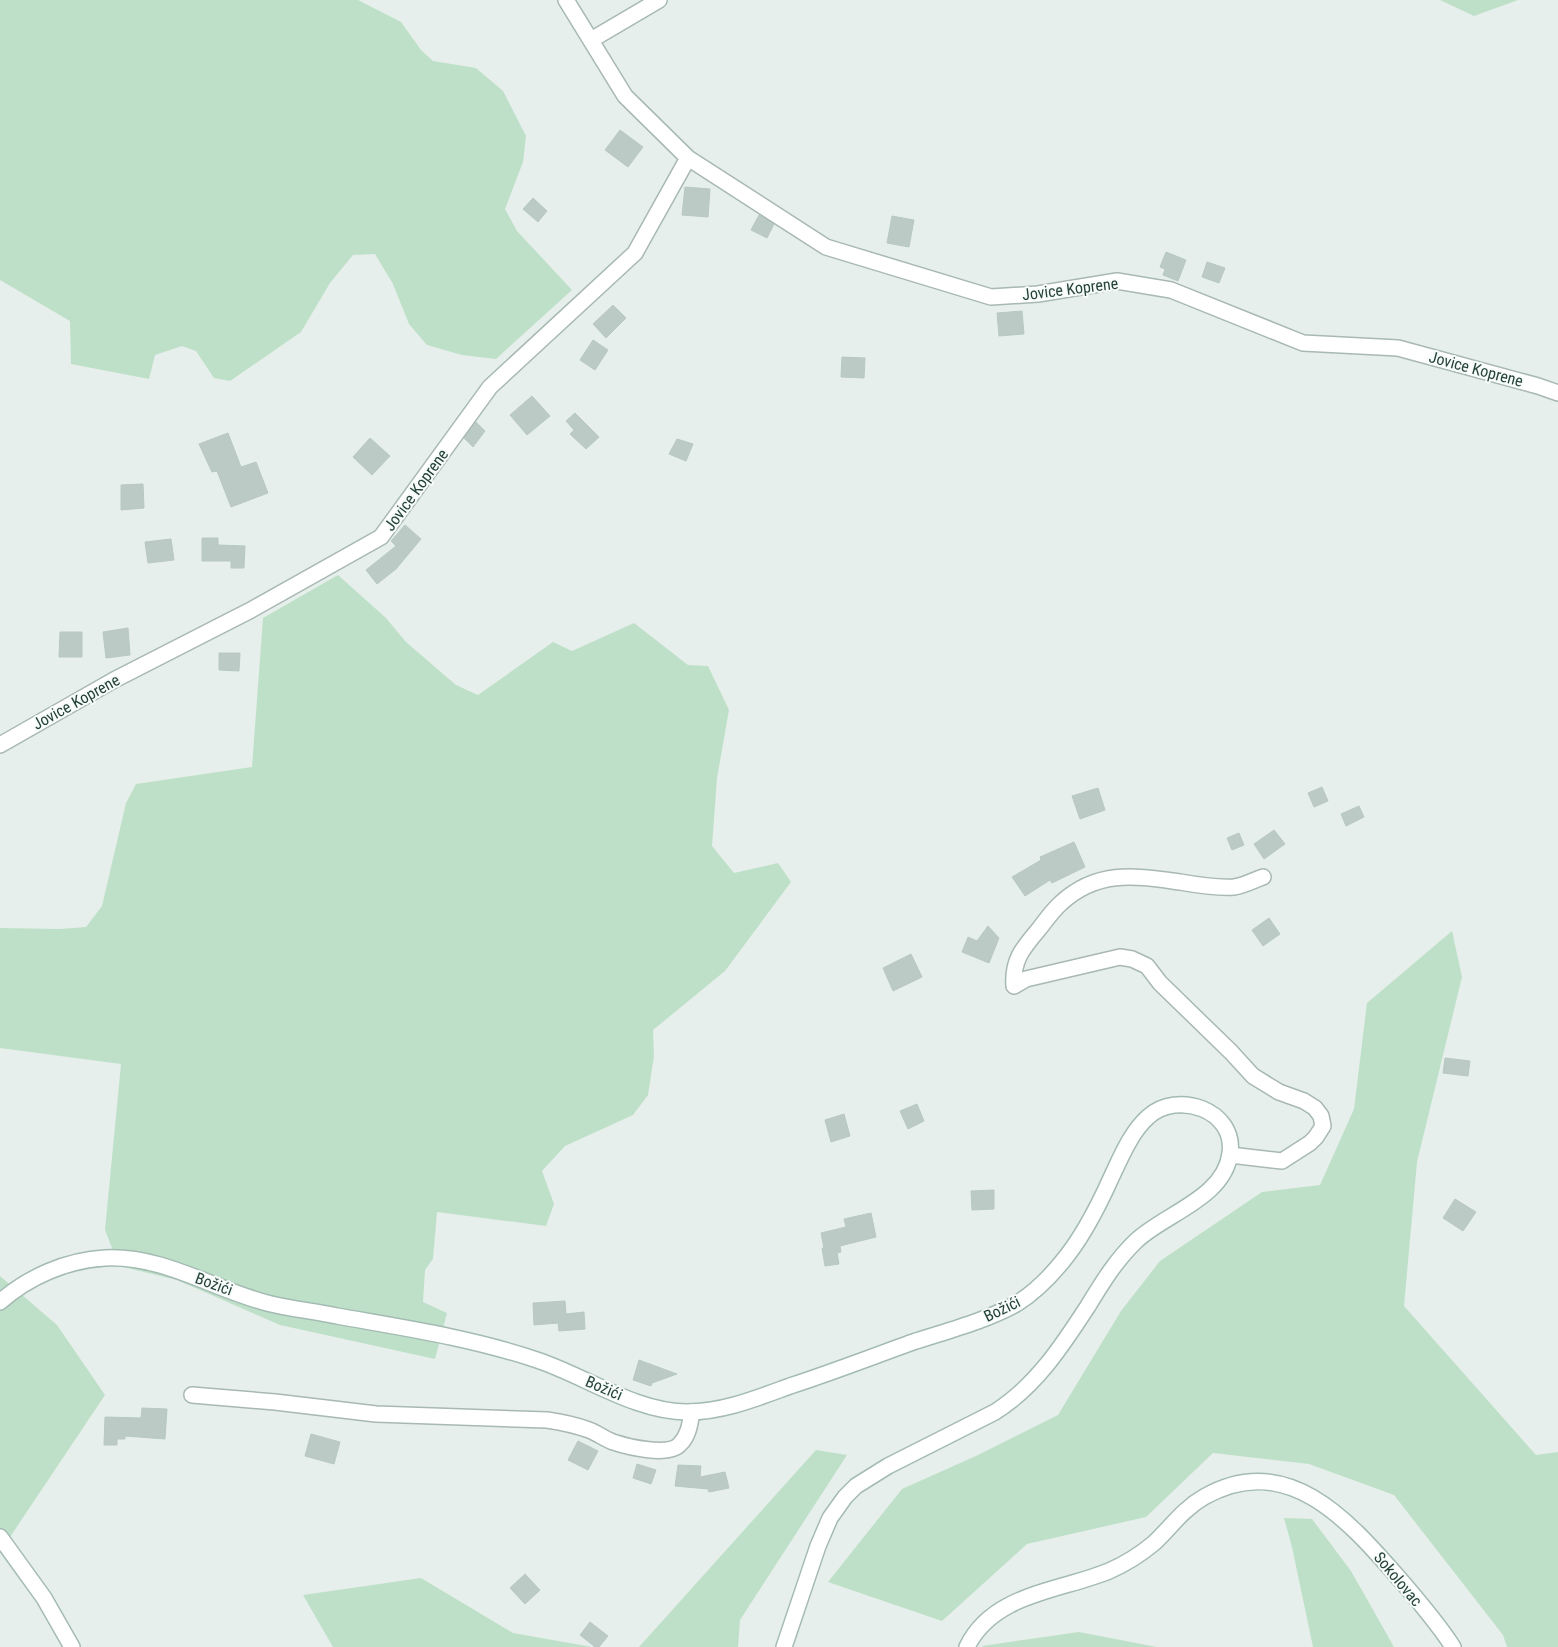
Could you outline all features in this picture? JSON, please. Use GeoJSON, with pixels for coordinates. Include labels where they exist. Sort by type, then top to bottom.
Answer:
{"type":"FeatureCollection","features":[{"type":"Feature","properties":{"kind":"street","name":"Jovice Koprene"},"geometry":{"type":"LineString","coordinates":[[566,0],[625,96],[688,158],[826,247],[991,297],[1038,294],[1117,281],[1171,290],[1303,343],[1398,348],[1558,393]]}},
{"type":"Feature","properties":{"kind":"street"},"geometry":{"type":"LineString","coordinates":[[591,40],[659,0]]}},
{"type":"Feature","properties":{"kind":"street","name":"Jovice Koprene"},"geometry":{"type":"LineString","coordinates":[[0,745],[114,680],[251,610],[381,536],[490,387],[635,253],[688,158]]}},
{"type":"Feature","properties":{"kind":"street"},"geometry":{"type":"LineString","coordinates":[[784,1647],[818,1546],[830,1518],[845,1497],[856,1486],[888,1466],[995,1412],[1020,1394],[1058,1350],[1108,1275],[1132,1244],[1156,1224],[1196,1201],[1206,1193],[1221,1176],[1230,1155],[1282,1161],[1316,1137],[1323,1126],[1321,1116],[1315,1108],[1304,1101],[1279,1092],[1253,1076],[1160,983],[1147,966],[1132,959],[1120,957],[1026,979],[1014,986],[1013,973],[1020,952],[1061,903],[1084,888],[1101,880],[1120,876],[1138,876],[1195,884],[1235,887],[1263,877]]}},
{"type":"Feature","properties":{"kind":"street","name":"Božići"},"geometry":{"type":"LineString","coordinates":[[0,1302],[8,1294],[34,1278],[74,1262],[104,1258],[139,1260],[168,1268],[266,1303],[449,1336],[503,1349],[542,1362],[648,1405],[673,1411],[692,1412],[715,1409],[752,1400],[979,1320],[1004,1310],[1025,1298],[1050,1276],[1072,1249],[1098,1204],[1129,1142],[1147,1117],[1160,1108],[1179,1104],[1198,1107],[1212,1114],[1226,1127],[1229,1135],[1230,1155]]}},
{"type":"Feature","properties":{"kind":"street"},"geometry":{"type":"LineString","coordinates":[[192,1395],[275,1402],[376,1414],[547,1420],[576,1426],[623,1445],[663,1451],[674,1449],[680,1445],[688,1434],[692,1412]]}},
{"type":"Feature","properties":{"kind":"street","name":"Sokolovac"},"geometry":{"type":"LineString","coordinates":[[967,1647],[977,1632],[998,1612],[1035,1593],[1096,1576],[1123,1564],[1154,1543],[1190,1506],[1220,1490],[1254,1482],[1284,1485],[1302,1491],[1317,1498],[1338,1515],[1390,1568],[1453,1647]]}},
{"type":"Feature","properties":{"kind":"street"},"geometry":{"type":"LineString","coordinates":[[0,1537],[44,1598],[72,1647]]}},
{"type":"Feature","properties":{"kind":"green space"},"geometry":{"type":"Polygon","coordinates":[[[0,0],[358,0],[401,22],[421,50],[433,61],[476,68],[503,91],[526,136],[523,162],[505,209],[517,231],[572,290],[496,359],[462,355],[427,345],[409,324],[393,284],[375,254],[353,255],[330,283],[301,332],[230,381],[214,378],[196,351],[182,346],[155,355],[149,379],[71,364],[70,321],[0,280],[0,0]]]}},
{"type":"Feature","properties":{"kind":"green space"},"geometry":{"type":"Polygon","coordinates":[[[1440,0],[1518,0],[1474,16],[1440,0]]]}},
{"type":"Feature","properties":{"kind":"green space"},"geometry":{"type":"Polygon","coordinates":[[[338,575],[386,618],[406,642],[456,685],[478,695],[553,642],[572,651],[634,623],[688,665],[708,666],[729,710],[717,778],[712,846],[734,873],[778,863],[791,882],[725,971],[653,1030],[654,1056],[648,1095],[633,1115],[565,1146],[542,1171],[554,1204],[546,1226],[437,1212],[433,1259],[425,1270],[423,1302],[447,1313],[435,1359],[280,1325],[177,1280],[119,1266],[105,1230],[121,1064],[0,1048],[0,928],[60,929],[86,927],[102,906],[126,803],[136,784],[252,767],[263,618],[338,575]]]}},
{"type":"Feature","properties":{"kind":"green space"},"geometry":{"type":"Polygon","coordinates":[[[1452,931],[1462,977],[1417,1162],[1404,1306],[1536,1455],[1558,1452],[1558,1647],[1507,1647],[1503,1635],[1394,1495],[1309,1464],[1213,1453],[1146,1517],[1027,1544],[942,1621],[828,1582],[902,1489],[978,1455],[1058,1415],[1121,1311],[1160,1261],[1262,1192],[1320,1185],[1354,1109],[1367,1003],[1452,931]]]}},
{"type":"Feature","properties":{"kind":"green space"},"geometry":{"type":"Polygon","coordinates":[[[0,1276],[57,1325],[105,1395],[0,1552],[0,1276]]]}},
{"type":"Feature","properties":{"kind":"green space"},"geometry":{"type":"Polygon","coordinates":[[[816,1450],[847,1455],[740,1620],[738,1647],[639,1647],[816,1450]]]}},
{"type":"Feature","properties":{"kind":"green space"},"geometry":{"type":"Polygon","coordinates":[[[1284,1518],[1312,1519],[1351,1571],[1394,1647],[1313,1647],[1284,1518]]]}},
{"type":"Feature","properties":{"kind":"green space"},"geometry":{"type":"Polygon","coordinates":[[[421,1578],[513,1633],[592,1647],[333,1647],[303,1595],[421,1578]]]}},
{"type":"Feature","properties":{"kind":"green space"},"geometry":{"type":"Polygon","coordinates":[[[1079,1632],[1157,1647],[982,1646],[1079,1632]]]}},
{"type":"Feature","properties":{"kind":"building"},"geometry":{"type":"Polygon","coordinates":[[[620,130],[643,147],[628,167],[605,150],[620,130]]]}},
{"type":"Feature","properties":{"kind":"building"},"geometry":{"type":"Polygon","coordinates":[[[685,187],[710,189],[708,217],[682,215],[685,187]]]}},
{"type":"Feature","properties":{"kind":"building"},"geometry":{"type":"Polygon","coordinates":[[[533,198],[547,211],[538,222],[523,209],[533,198]]]}},
{"type":"Feature","properties":{"kind":"building"},"geometry":{"type":"Polygon","coordinates":[[[759,215],[774,224],[767,238],[751,230],[759,215]]]}},
{"type":"Feature","properties":{"kind":"building"},"geometry":{"type":"Polygon","coordinates":[[[892,216],[914,220],[909,247],[887,243],[892,216]]]}},
{"type":"Feature","properties":{"kind":"building"},"geometry":{"type":"Polygon","coordinates":[[[1166,252],[1186,260],[1178,281],[1163,275],[1165,269],[1160,267],[1166,252]]]}},
{"type":"Feature","properties":{"kind":"building"},"geometry":{"type":"Polygon","coordinates":[[[1207,262],[1225,268],[1219,283],[1202,277],[1207,262]]]}},
{"type":"Feature","properties":{"kind":"building"},"geometry":{"type":"Polygon","coordinates":[[[613,305],[626,318],[606,338],[593,324],[613,305]]]}},
{"type":"Feature","properties":{"kind":"building"},"geometry":{"type":"Polygon","coordinates":[[[1022,311],[1024,334],[999,336],[997,313],[1022,311]]]}},
{"type":"Feature","properties":{"kind":"building"},"geometry":{"type":"Polygon","coordinates":[[[593,340],[608,350],[595,370],[580,360],[593,340]]]}},
{"type":"Feature","properties":{"kind":"building"},"geometry":{"type":"Polygon","coordinates":[[[842,357],[865,358],[864,378],[841,377],[842,357]]]}},
{"type":"Feature","properties":{"kind":"building"},"geometry":{"type":"Polygon","coordinates":[[[532,396],[550,416],[527,435],[510,415],[532,396]]]}},
{"type":"Feature","properties":{"kind":"building"},"geometry":{"type":"Polygon","coordinates":[[[575,413],[599,437],[586,449],[570,434],[574,430],[566,421],[575,413]]]}},
{"type":"Feature","properties":{"kind":"building"},"geometry":{"type":"Polygon","coordinates":[[[476,422],[485,431],[473,447],[464,438],[476,422]]]}},
{"type":"Feature","properties":{"kind":"building"},"geometry":{"type":"Polygon","coordinates":[[[228,433],[241,467],[256,462],[268,493],[231,507],[217,471],[212,472],[199,444],[228,433]]]}},
{"type":"Feature","properties":{"kind":"building"},"geometry":{"type":"Polygon","coordinates":[[[370,438],[390,456],[372,475],[353,457],[370,438]]]}},
{"type":"Feature","properties":{"kind":"building"},"geometry":{"type":"Polygon","coordinates":[[[677,439],[693,444],[686,461],[669,454],[677,439]]]}},
{"type":"Feature","properties":{"kind":"building"},"geometry":{"type":"Polygon","coordinates":[[[143,484],[144,508],[121,510],[121,485],[143,484]]]}},
{"type":"Feature","properties":{"kind":"building"},"geometry":{"type":"Polygon","coordinates":[[[405,525],[421,539],[396,569],[377,584],[366,570],[396,546],[391,541],[405,525]]]}},
{"type":"Feature","properties":{"kind":"building"},"geometry":{"type":"Polygon","coordinates":[[[202,538],[218,538],[218,545],[245,546],[244,568],[231,568],[231,561],[202,561],[202,538]]]}},
{"type":"Feature","properties":{"kind":"building"},"geometry":{"type":"Polygon","coordinates":[[[171,539],[174,560],[148,563],[145,542],[171,539]]]}},
{"type":"Feature","properties":{"kind":"building"},"geometry":{"type":"Polygon","coordinates":[[[128,628],[130,655],[106,658],[103,632],[128,628]]]}},
{"type":"Feature","properties":{"kind":"building"},"geometry":{"type":"Polygon","coordinates":[[[60,632],[82,632],[82,657],[59,657],[60,632]]]}},
{"type":"Feature","properties":{"kind":"building"},"geometry":{"type":"Polygon","coordinates":[[[219,653],[240,653],[239,671],[219,670],[219,653]]]}},
{"type":"Feature","properties":{"kind":"building"},"geometry":{"type":"Polygon","coordinates":[[[1322,787],[1328,801],[1314,807],[1308,793],[1322,787]]]}},
{"type":"Feature","properties":{"kind":"building"},"geometry":{"type":"Polygon","coordinates":[[[1098,788],[1105,810],[1080,819],[1072,796],[1098,788]]]}},
{"type":"Feature","properties":{"kind":"building"},"geometry":{"type":"Polygon","coordinates":[[[1359,806],[1364,817],[1346,826],[1341,814],[1359,806]]]}},
{"type":"Feature","properties":{"kind":"building"},"geometry":{"type":"Polygon","coordinates":[[[1274,830],[1285,844],[1264,859],[1254,844],[1274,830]]]}},
{"type":"Feature","properties":{"kind":"building"},"geometry":{"type":"Polygon","coordinates":[[[1239,833],[1244,845],[1232,850],[1227,838],[1239,833]]]}},
{"type":"Feature","properties":{"kind":"building"},"geometry":{"type":"Polygon","coordinates":[[[1074,842],[1085,867],[1052,883],[1050,880],[1025,896],[1012,877],[1041,860],[1040,857],[1074,842]]]}},
{"type":"Feature","properties":{"kind":"building"},"geometry":{"type":"Polygon","coordinates":[[[1269,918],[1280,934],[1263,946],[1252,930],[1269,918]]]}},
{"type":"Feature","properties":{"kind":"building"},"geometry":{"type":"Polygon","coordinates":[[[988,926],[999,938],[989,963],[962,952],[968,937],[977,941],[988,926]]]}},
{"type":"Feature","properties":{"kind":"building"},"geometry":{"type":"Polygon","coordinates":[[[911,954],[922,977],[893,991],[883,968],[911,954]]]}},
{"type":"Feature","properties":{"kind":"building"},"geometry":{"type":"Polygon","coordinates":[[[1445,1058],[1470,1061],[1468,1076],[1443,1073],[1445,1058]]]}},
{"type":"Feature","properties":{"kind":"building"},"geometry":{"type":"Polygon","coordinates":[[[917,1104],[924,1121],[908,1129],[900,1111],[917,1104]]]}},
{"type":"Feature","properties":{"kind":"building"},"geometry":{"type":"Polygon","coordinates":[[[844,1114],[850,1136],[831,1142],[825,1120],[844,1114]]]}},
{"type":"Feature","properties":{"kind":"building"},"geometry":{"type":"Polygon","coordinates":[[[994,1190],[994,1209],[972,1210],[971,1191],[994,1190]]]}},
{"type":"Feature","properties":{"kind":"building"},"geometry":{"type":"Polygon","coordinates":[[[1455,1199],[1476,1212],[1463,1231],[1443,1218],[1455,1199]]]}},
{"type":"Feature","properties":{"kind":"building"},"geometry":{"type":"Polygon","coordinates":[[[871,1213],[876,1237],[840,1246],[841,1252],[837,1253],[839,1264],[825,1266],[821,1233],[846,1227],[844,1219],[871,1213]]]}},
{"type":"Feature","properties":{"kind":"building"},"geometry":{"type":"Polygon","coordinates":[[[565,1301],[566,1314],[584,1312],[585,1329],[559,1331],[558,1323],[534,1325],[533,1303],[565,1301]]]}},
{"type":"Feature","properties":{"kind":"building"},"geometry":{"type":"Polygon","coordinates":[[[639,1360],[677,1374],[652,1383],[651,1386],[633,1380],[639,1360]]]}},
{"type":"Feature","properties":{"kind":"building"},"geometry":{"type":"Polygon","coordinates":[[[142,1408],[167,1409],[165,1439],[125,1436],[125,1439],[117,1439],[117,1445],[104,1445],[105,1417],[141,1418],[142,1408]]]}},
{"type":"Feature","properties":{"kind":"building"},"geometry":{"type":"Polygon","coordinates":[[[311,1434],[340,1442],[334,1464],[305,1456],[311,1434]]]}},
{"type":"Feature","properties":{"kind":"building"},"geometry":{"type":"Polygon","coordinates":[[[578,1441],[598,1451],[588,1470],[568,1460],[578,1441]]]}},
{"type":"Feature","properties":{"kind":"building"},"geometry":{"type":"Polygon","coordinates":[[[637,1464],[656,1470],[651,1484],[633,1478],[637,1464]]]}},
{"type":"Feature","properties":{"kind":"building"},"geometry":{"type":"Polygon","coordinates":[[[678,1465],[701,1466],[700,1477],[725,1472],[729,1488],[709,1492],[708,1489],[675,1486],[678,1465]]]}},
{"type":"Feature","properties":{"kind":"building"},"geometry":{"type":"Polygon","coordinates":[[[525,1574],[540,1590],[525,1604],[510,1588],[525,1574]]]}},
{"type":"Feature","properties":{"kind":"building"},"geometry":{"type":"Polygon","coordinates":[[[590,1622],[608,1636],[599,1647],[595,1647],[580,1635],[590,1622]]]}}]}
